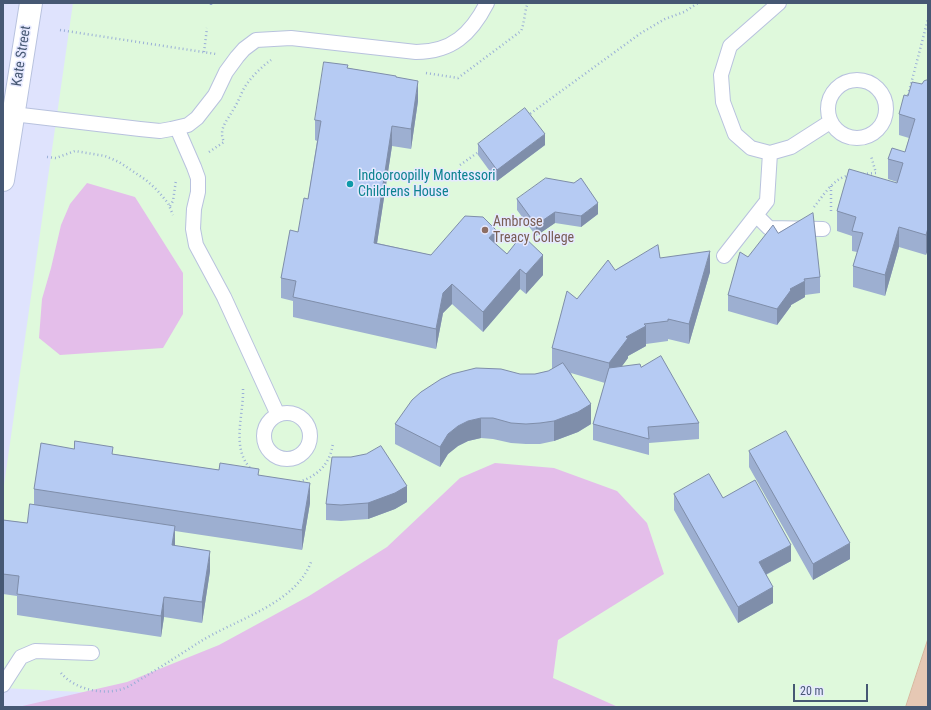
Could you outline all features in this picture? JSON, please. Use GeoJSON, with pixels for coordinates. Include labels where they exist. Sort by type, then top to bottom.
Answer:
{"type":"FeatureCollection","features":[{"type":"Feature","properties":{"kind":"street","name":"Kate Street"},"geometry":{"type":"LineString","coordinates":[[3,180],[30,3]]}},
{"type":"Feature","properties":{"kind":"lane"},"geometry":{"type":"LineString","coordinates":[[13,114],[147,130],[160,131],[177,128],[188,125],[197,118],[215,95],[226,72],[237,57],[244,49],[256,40],[291,38],[416,52],[428,52],[444,48],[460,39],[472,28],[487,3]]}},
{"type":"Feature","properties":{"kind":"lane"},"geometry":{"type":"LineString","coordinates":[[779,3],[730,46],[722,75],[723,102],[736,134],[751,148],[770,153],[791,147],[830,122]]}},
{"type":"Feature","properties":{"kind":"lane"},"geometry":{"type":"LineString","coordinates":[[855,79],[865,81],[874,85],[881,92],[885,101],[886,111],[884,121],[879,129],[871,135],[862,138],[853,138],[836,130],[830,122],[827,113],[831,94],[837,87],[846,81],[855,79]]}},
{"type":"Feature","properties":{"kind":"lane"},"geometry":{"type":"LineString","coordinates":[[177,128],[198,178],[198,192],[192,228],[196,245],[224,298],[278,415]]}},
{"type":"Feature","properties":{"kind":"lane"},"geometry":{"type":"LineString","coordinates":[[724,256],[768,201],[770,153]]}},
{"type":"Feature","properties":{"kind":"lane"},"geometry":{"type":"LineString","coordinates":[[756,215],[769,228],[823,229]]}},
{"type":"Feature","properties":{"kind":"lane"},"geometry":{"type":"LineString","coordinates":[[3,685],[21,657],[35,650],[92,653]]}},
{"type":"Feature","properties":{"kind":"path"},"geometry":{"type":"LineString","coordinates":[[422,72],[458,78],[521,31],[528,3]]}},
{"type":"Feature","properties":{"kind":"path"},"geometry":{"type":"LineString","coordinates":[[525,118],[640,33],[665,19],[684,12],[698,3]]}},
{"type":"Feature","properties":{"kind":"path"},"geometry":{"type":"LineString","coordinates":[[907,101],[928,19]]}},
{"type":"Feature","properties":{"kind":"path"},"geometry":{"type":"LineString","coordinates":[[204,52],[207,28]]}},
{"type":"Feature","properties":{"kind":"path"},"geometry":{"type":"LineString","coordinates":[[60,30],[216,54]]}},
{"type":"Feature","properties":{"kind":"path"},"geometry":{"type":"LineString","coordinates":[[208,153],[224,142],[222,131],[224,123],[234,110],[244,89],[252,78],[275,58]]}},
{"type":"Feature","properties":{"kind":"path"},"geometry":{"type":"LineString","coordinates":[[460,165],[486,146]]}},
{"type":"Feature","properties":{"kind":"path"},"geometry":{"type":"LineString","coordinates":[[47,157],[56,158],[75,152],[105,156],[119,162],[146,180],[157,190],[170,206],[173,216]]}},
{"type":"Feature","properties":{"kind":"path"},"geometry":{"type":"LineString","coordinates":[[857,174],[876,173],[871,156]]}},
{"type":"Feature","properties":{"kind":"path"},"geometry":{"type":"LineString","coordinates":[[814,207],[833,183],[840,178],[852,174]]}},
{"type":"Feature","properties":{"kind":"path"},"geometry":{"type":"LineString","coordinates":[[170,206],[173,201],[176,187],[176,175]]}},
{"type":"Feature","properties":{"kind":"path"},"geometry":{"type":"LineString","coordinates":[[243,386],[239,440],[241,451],[250,468],[255,472]]}},
{"type":"Feature","properties":{"kind":"path"},"geometry":{"type":"LineString","coordinates":[[298,482],[317,473],[326,465],[332,455],[333,443]]}},
{"type":"Feature","properties":{"kind":"path"},"geometry":{"type":"LineString","coordinates":[[46,651],[63,675],[76,685],[93,691],[111,691],[125,688],[179,656],[199,642],[271,605],[299,582],[308,570],[311,562]]}},
{"type":"Feature","properties":{"kind":"shaded area","name":"Ambrose Treacy College"},"geometry":{"type":"Polygon","coordinates":[[[73,3],[928,3],[928,639],[906,707],[370,707],[3,688],[3,492],[73,3]]]}},
{"type":"Feature","properties":{"kind":"shaded area"},"geometry":{"type":"Polygon","coordinates":[[[87,183],[135,197],[183,273],[183,314],[163,348],[60,355],[39,338],[42,299],[61,225],[70,204],[87,183]]]}},
{"type":"Feature","properties":{"kind":"shaded area"},"geometry":{"type":"Polygon","coordinates":[[[495,463],[554,468],[617,491],[647,523],[664,574],[558,640],[553,678],[618,707],[18,707],[127,682],[219,645],[309,596],[387,547],[460,478],[495,463]]]}},
{"type":"Feature","properties":{"kind":"shaded area"},"geometry":{"type":"Polygon","coordinates":[[[928,639],[928,707],[906,707],[928,639]]]}},
{"type":"Feature","properties":{"kind":"building","name":"Indooroopilly Montessori Childrens House"},"geometry":{"type":"Polygon","coordinates":[[[324,62],[348,65],[347,68],[418,81],[411,129],[392,126],[374,243],[431,255],[465,216],[483,217],[496,230],[489,238],[507,254],[522,235],[543,255],[526,274],[520,269],[483,312],[452,284],[443,293],[436,329],[293,297],[296,281],[281,278],[290,230],[298,232],[304,198],[308,199],[321,121],[315,120],[324,62]]]}},
{"type":"Feature","properties":{"kind":"building"},"geometry":{"type":"Polygon","coordinates":[[[928,80],[928,228],[926,235],[899,227],[885,275],[853,266],[863,233],[852,231],[856,217],[837,211],[849,169],[897,183],[903,163],[888,159],[892,148],[905,152],[915,119],[899,114],[904,95],[908,96],[912,82],[922,84],[924,81],[928,80]]]}},
{"type":"Feature","properties":{"kind":"building"},"geometry":{"type":"Polygon","coordinates":[[[525,108],[545,134],[497,170],[478,144],[525,108]]]}},
{"type":"Feature","properties":{"kind":"building"},"geometry":{"type":"Polygon","coordinates":[[[546,178],[574,183],[581,178],[598,203],[581,216],[555,212],[536,225],[517,199],[546,178]]]}},
{"type":"Feature","properties":{"kind":"building"},"geometry":{"type":"Polygon","coordinates":[[[813,213],[820,277],[804,279],[805,281],[790,289],[791,290],[777,309],[728,295],[740,252],[748,257],[773,225],[778,233],[813,213]]]}},
{"type":"Feature","properties":{"kind":"building"},"geometry":{"type":"Polygon","coordinates":[[[658,245],[660,258],[710,251],[689,324],[668,319],[668,321],[644,324],[646,326],[626,337],[628,338],[609,363],[552,348],[567,291],[577,299],[608,260],[615,270],[658,245]]]}},
{"type":"Feature","properties":{"kind":"building"},"geometry":{"type":"Polygon","coordinates":[[[661,356],[699,423],[648,427],[649,439],[593,424],[609,368],[640,364],[641,367],[661,356]]]}},
{"type":"Feature","properties":{"kind":"building"},"geometry":{"type":"Polygon","coordinates":[[[563,363],[591,404],[578,412],[554,421],[526,424],[511,423],[493,418],[481,418],[468,421],[458,426],[448,434],[440,447],[395,424],[412,400],[421,392],[452,374],[476,368],[501,369],[520,374],[535,374],[548,371],[563,363]]]}},
{"type":"Feature","properties":{"kind":"building"},"geometry":{"type":"Polygon","coordinates":[[[786,431],[850,543],[813,564],[749,451],[786,431]]]}},
{"type":"Feature","properties":{"kind":"building"},"geometry":{"type":"Polygon","coordinates":[[[75,441],[113,447],[112,454],[219,470],[220,463],[259,469],[258,475],[310,483],[302,530],[34,489],[41,443],[74,449],[75,441]]]}},
{"type":"Feature","properties":{"kind":"building"},"geometry":{"type":"Polygon","coordinates":[[[381,446],[407,486],[395,493],[368,503],[341,505],[326,504],[332,457],[351,457],[366,454],[381,446]]]}},
{"type":"Feature","properties":{"kind":"building"},"geometry":{"type":"Polygon","coordinates":[[[709,474],[723,498],[755,480],[791,545],[759,562],[773,587],[738,607],[674,494],[709,474]]]}},
{"type":"Feature","properties":{"kind":"building"},"geometry":{"type":"Polygon","coordinates":[[[30,504],[175,526],[172,545],[210,551],[202,602],[164,597],[161,616],[17,594],[19,576],[3,574],[3,520],[27,523],[30,504]]]}},
{"type":"Feature","properties":{"kind":"place","name":"Indooroopilly Montessori Childrens House"},"geometry":{"type":"Point","coordinates":[350,184]}},
{"type":"Feature","properties":{"kind":"place","name":"Ambrose Treacy College"},"geometry":{"type":"Point","coordinates":[485,230]}}]}
